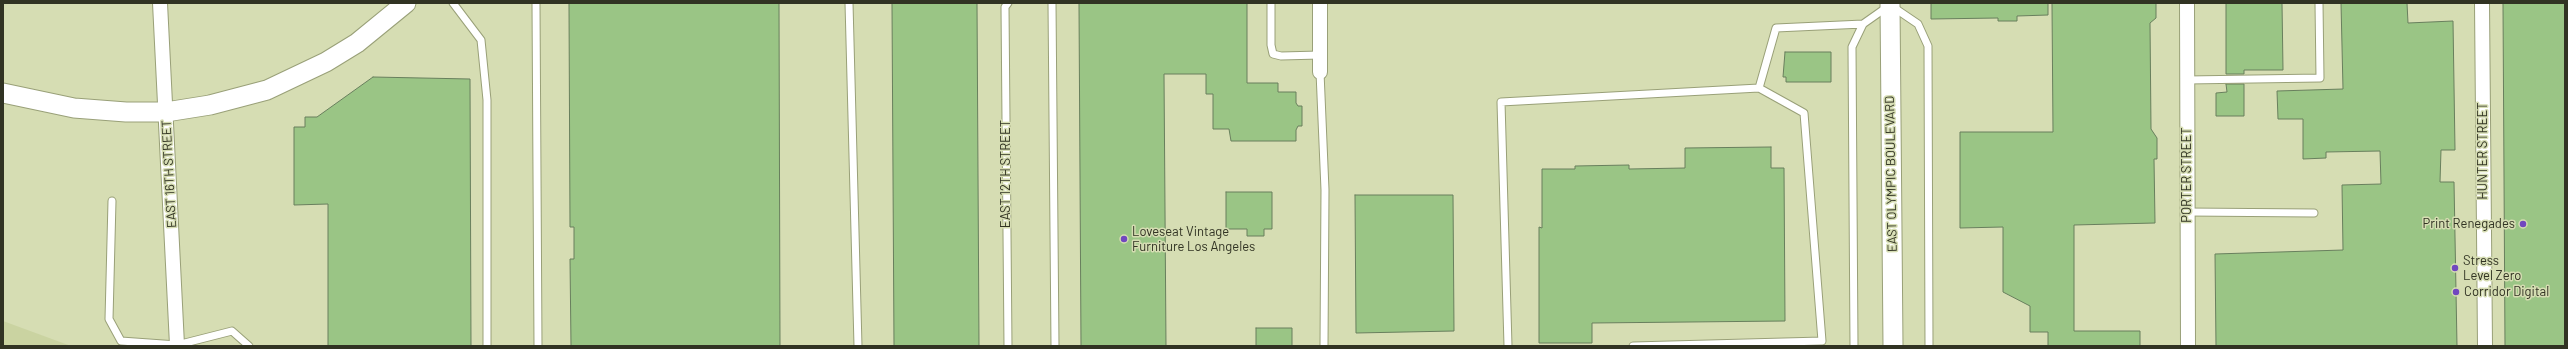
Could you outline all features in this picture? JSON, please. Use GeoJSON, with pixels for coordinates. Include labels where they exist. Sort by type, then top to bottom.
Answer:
{"type":"FeatureCollection","features":[{"type":"Feature","properties":{"kind":"main road"},"geometry":{"type":"LineString","coordinates":[[3,93],[74,108],[166,112],[210,105],[267,90],[297,77],[357,43],[406,3]]}},
{"type":"Feature","properties":{"kind":"main road","name":"EAST OLYMPIC BOULEVARD"},"geometry":{"type":"LineString","coordinates":[[1890,4],[1893,346]]}},
{"type":"Feature","properties":{"kind":"street","name":"EAST 16TH STREET"},"geometry":{"type":"LineString","coordinates":[[160,3],[176,345]]}},
{"type":"Feature","properties":{"kind":"street"},"geometry":{"type":"LineString","coordinates":[[1320,3],[1320,72]]}},
{"type":"Feature","properties":{"kind":"street","name":"PORTER STREET"},"geometry":{"type":"LineString","coordinates":[[2187,3],[2188,346]]}},
{"type":"Feature","properties":{"kind":"street","name":"HUNTER STREET"},"geometry":{"type":"LineString","coordinates":[[2482,3],[2484,346]]}},
{"type":"Feature","properties":{"kind":"lane"},"geometry":{"type":"LineString","coordinates":[[453,3],[480,40],[487,100],[487,346]]}},
{"type":"Feature","properties":{"kind":"lane"},"geometry":{"type":"LineString","coordinates":[[536,3],[538,346]]}},
{"type":"Feature","properties":{"kind":"lane"},"geometry":{"type":"LineString","coordinates":[[849,3],[858,346]]}},
{"type":"Feature","properties":{"kind":"lane","name":"EAST 12TH STREET"},"geometry":{"type":"LineString","coordinates":[[1008,3],[1005,7],[1008,346]]}},
{"type":"Feature","properties":{"kind":"lane"},"geometry":{"type":"LineString","coordinates":[[1052,3],[1055,346]]}},
{"type":"Feature","properties":{"kind":"lane"},"geometry":{"type":"LineString","coordinates":[[1271,3],[1271,45],[1274,54],[1281,56],[1320,55]]}},
{"type":"Feature","properties":{"kind":"lane"},"geometry":{"type":"LineString","coordinates":[[2187,80],[2320,78],[2319,3]]}},
{"type":"Feature","properties":{"kind":"lane"},"geometry":{"type":"LineString","coordinates":[[1854,346],[1852,47],[1863,24],[1890,4],[1918,24],[1928,46],[1929,346]]}},
{"type":"Feature","properties":{"kind":"lane"},"geometry":{"type":"LineString","coordinates":[[1759,88],[1776,28],[1863,24]]}},
{"type":"Feature","properties":{"kind":"lane"},"geometry":{"type":"LineString","coordinates":[[1320,72],[1325,186],[1324,346]]}},
{"type":"Feature","properties":{"kind":"lane"},"geometry":{"type":"LineString","coordinates":[[1508,346],[1500,102],[1759,88],[1804,113],[1822,341],[1633,346]]}},
{"type":"Feature","properties":{"kind":"lane"},"geometry":{"type":"LineString","coordinates":[[112,201],[109,319],[121,341],[176,345],[232,331],[249,346]]}},
{"type":"Feature","properties":{"kind":"lane"},"geometry":{"type":"LineString","coordinates":[[2187,212],[2314,213]]}},
{"type":"Feature","properties":{"kind":"shaded area"},"geometry":{"type":"Polygon","coordinates":[[[3,321],[71,346],[3,346],[3,321]]]}},
{"type":"Feature","properties":{"kind":"building"},"geometry":{"type":"Polygon","coordinates":[[[569,3],[779,3],[780,346],[571,346],[570,259],[574,259],[574,227],[570,227],[569,3]]]}},
{"type":"Feature","properties":{"kind":"building"},"geometry":{"type":"Polygon","coordinates":[[[892,3],[977,3],[979,346],[894,346],[892,3]]]}},
{"type":"Feature","properties":{"kind":"building"},"geometry":{"type":"Polygon","coordinates":[[[1079,3],[1247,3],[1247,83],[1278,83],[1278,92],[1296,92],[1296,103],[1298,106],[1302,106],[1302,126],[1298,126],[1296,130],[1296,141],[1231,141],[1229,129],[1213,129],[1213,94],[1206,94],[1206,74],[1164,74],[1166,346],[1081,346],[1079,3]]]}},
{"type":"Feature","properties":{"kind":"building"},"geometry":{"type":"Polygon","coordinates":[[[1931,3],[2048,3],[2048,15],[2017,16],[2017,21],[1998,21],[1998,18],[1931,19],[1931,3]]]}},
{"type":"Feature","properties":{"kind":"building"},"geometry":{"type":"Polygon","coordinates":[[[2052,3],[2156,3],[2156,18],[2150,23],[2151,129],[2157,138],[2157,159],[2154,159],[2155,223],[2074,225],[2074,331],[2140,331],[2140,346],[2048,346],[2048,332],[2030,332],[2030,306],[2003,292],[2003,227],[1960,228],[1960,132],[2053,132],[2052,3]]]}},
{"type":"Feature","properties":{"kind":"building"},"geometry":{"type":"Polygon","coordinates":[[[2226,3],[2282,3],[2283,70],[2244,70],[2244,74],[2226,74],[2226,3]]]}},
{"type":"Feature","properties":{"kind":"building"},"geometry":{"type":"Polygon","coordinates":[[[2341,3],[2407,3],[2408,23],[2453,21],[2455,150],[2441,150],[2440,182],[2454,182],[2457,346],[2216,346],[2215,254],[2343,250],[2342,185],[2381,184],[2380,151],[2326,152],[2326,158],[2303,159],[2303,119],[2278,119],[2277,91],[2343,89],[2341,3]]]}},
{"type":"Feature","properties":{"kind":"building"},"geometry":{"type":"Polygon","coordinates":[[[2503,3],[2565,3],[2565,346],[2505,346],[2503,3]]]}},
{"type":"Feature","properties":{"kind":"building"},"geometry":{"type":"Polygon","coordinates":[[[1785,52],[1831,52],[1831,82],[1786,82],[1786,77],[1783,77],[1785,52]]]}},
{"type":"Feature","properties":{"kind":"building"},"geometry":{"type":"Polygon","coordinates":[[[373,77],[470,79],[471,346],[328,346],[328,204],[294,205],[294,127],[305,127],[305,117],[317,117],[373,77]]]}},
{"type":"Feature","properties":{"kind":"building"},"geometry":{"type":"Polygon","coordinates":[[[2226,84],[2244,84],[2244,116],[2216,116],[2216,93],[2227,92],[2226,84]]]}},
{"type":"Feature","properties":{"kind":"building"},"geometry":{"type":"Polygon","coordinates":[[[1771,147],[1771,168],[1784,168],[1785,321],[1592,323],[1592,343],[1539,343],[1539,227],[1542,228],[1542,169],[1575,169],[1575,166],[1629,165],[1629,169],[1685,168],[1685,148],[1771,147]]]}},
{"type":"Feature","properties":{"kind":"building"},"geometry":{"type":"Polygon","coordinates":[[[1226,192],[1272,192],[1272,229],[1264,229],[1264,236],[1247,236],[1247,229],[1226,229],[1226,192]]]}},
{"type":"Feature","properties":{"kind":"building"},"geometry":{"type":"Polygon","coordinates":[[[1355,195],[1453,195],[1454,331],[1356,333],[1355,195]]]}},
{"type":"Feature","properties":{"kind":"building"},"geometry":{"type":"Polygon","coordinates":[[[1256,328],[1292,328],[1292,346],[1256,346],[1256,328]]]}},
{"type":"Feature","properties":{"kind":"place","name":"Print Renegades"},"geometry":{"type":"Point","coordinates":[2523,224]}},
{"type":"Feature","properties":{"kind":"place","name":"Loveseat Vintage Furniture Los Angeles"},"geometry":{"type":"Point","coordinates":[1124,239]}},
{"type":"Feature","properties":{"kind":"place","name":"Stress Level Zero"},"geometry":{"type":"Point","coordinates":[2455,268]}},
{"type":"Feature","properties":{"kind":"place","name":"Corridor Digital"},"geometry":{"type":"Point","coordinates":[2456,292]}}]}
